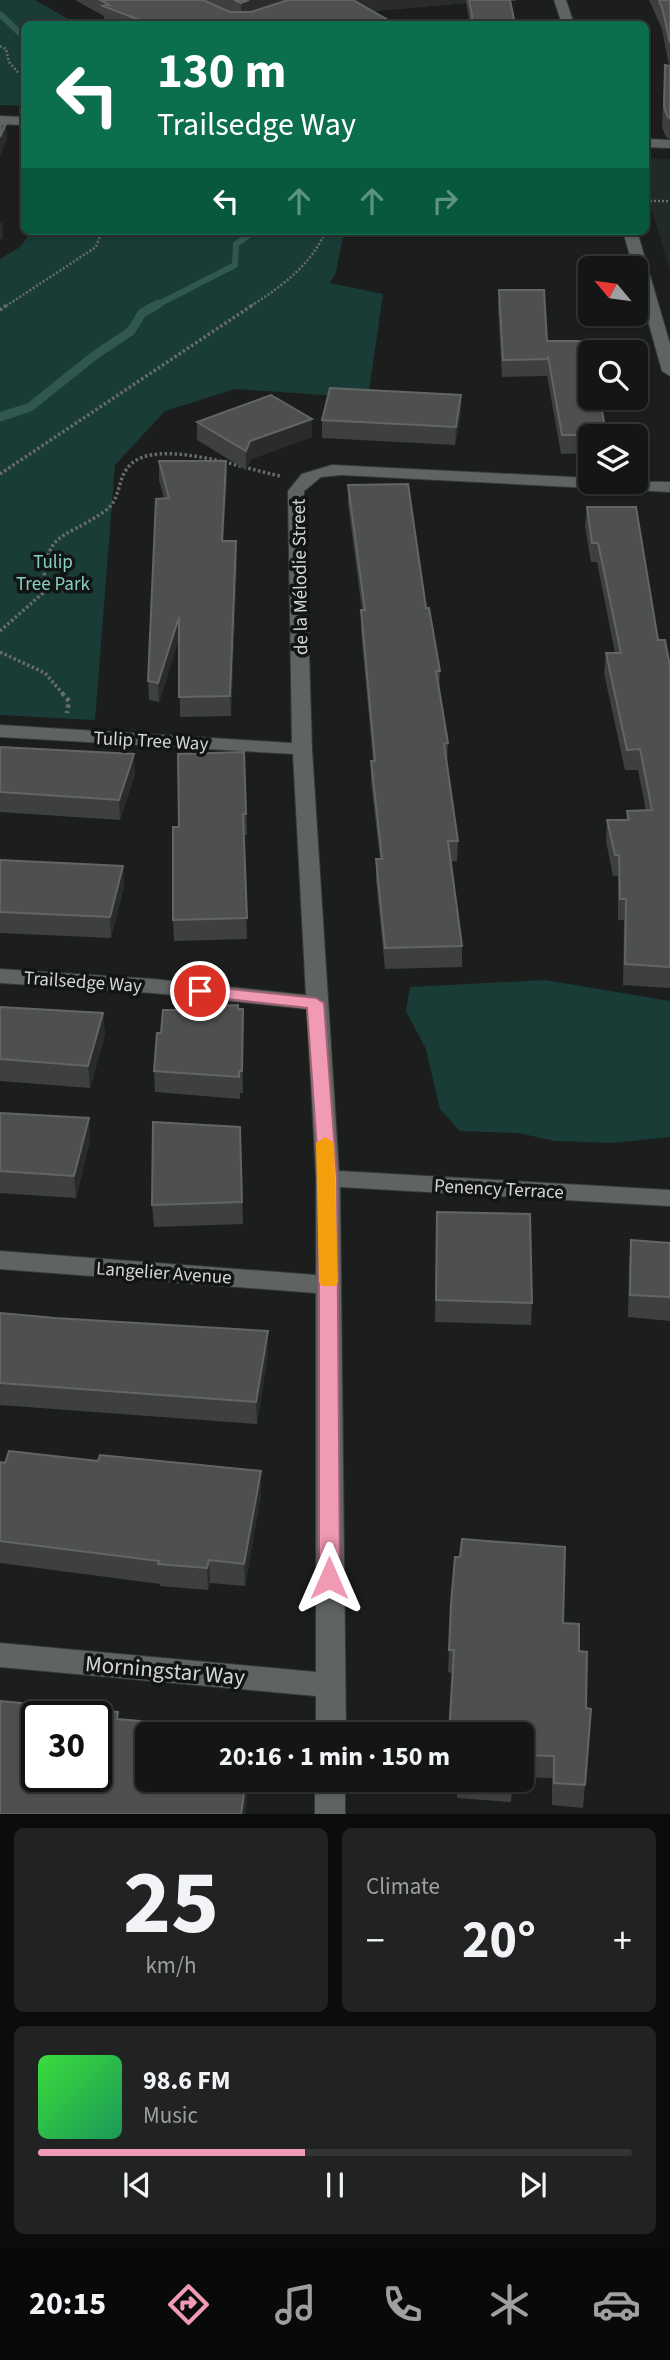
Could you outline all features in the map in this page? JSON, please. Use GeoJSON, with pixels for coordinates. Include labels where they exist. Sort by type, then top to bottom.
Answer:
{"type":"FeatureCollection","features":[{"type":"Feature","properties":{"kind":"street"},"geometry":{"type":"LineString","coordinates":[[560,0],[567,21]]}},
{"type":"Feature","properties":{"kind":"street"},"geometry":{"type":"LineString","coordinates":[[0,120],[21,121]]}},
{"type":"Feature","properties":{"kind":"street"},"geometry":{"type":"LineString","coordinates":[[649,143],[670,144]]}},
{"type":"Feature","properties":{"kind":"street"},"geometry":{"type":"LineString","coordinates":[[631,235],[670,371]]}},
{"type":"Feature","properties":{"kind":"street","name":"de la Mélodie Street"},"geometry":{"type":"LineString","coordinates":[[316,1003],[302,749],[296,491],[300,482],[310,475],[331,470],[359,470],[670,487]]}},
{"type":"Feature","properties":{"kind":"street","name":"Tulip Tree Way"},"geometry":{"type":"LineString","coordinates":[[0,731],[302,749]]}},
{"type":"Feature","properties":{"kind":"street","name":"Trailsedge Way"},"geometry":{"type":"LineString","coordinates":[[0,976],[153,986],[316,1003]]}},
{"type":"Feature","properties":{"kind":"street"},"geometry":{"type":"LineString","coordinates":[[316,1003],[328,1178],[331,1722]]}},
{"type":"Feature","properties":{"kind":"street","name":"Penency Terrace"},"geometry":{"type":"LineString","coordinates":[[328,1178],[670,1198]]}},
{"type":"Feature","properties":{"kind":"street","name":"Langelier Avenue"},"geometry":{"type":"LineString","coordinates":[[0,1260],[329,1284]]}},
{"type":"Feature","properties":{"kind":"street","name":"Morningstar Way"},"geometry":{"type":"LineString","coordinates":[[0,1655],[330,1685]]}},
{"type":"Feature","properties":{"kind":"street"},"geometry":{"type":"LineString","coordinates":[[330,1792],[330,1814]]}},
{"type":"Feature","properties":{"kind":"path"},"geometry":{"type":"LineString","coordinates":[[0,46],[6,49],[9,62],[21,76]]}},
{"type":"Feature","properties":{"kind":"path"},"geometry":{"type":"LineString","coordinates":[[0,63],[9,62]]}},
{"type":"Feature","properties":{"kind":"path"},"geometry":{"type":"LineString","coordinates":[[649,201],[670,201]]}},
{"type":"Feature","properties":{"kind":"path"},"geometry":{"type":"LineString","coordinates":[[0,310],[96,247],[100,235]]}},
{"type":"Feature","properties":{"kind":"path"},"geometry":{"type":"LineString","coordinates":[[0,474],[280,287],[310,260],[324,235]]}},
{"type":"Feature","properties":{"kind":"path"},"geometry":{"type":"LineString","coordinates":[[0,631],[43,593],[46,556],[54,542],[113,504],[122,487],[124,471],[133,462],[150,455],[169,452],[276,474]]}},
{"type":"Feature","properties":{"kind":"path"},"geometry":{"type":"LineString","coordinates":[[0,652],[45,673],[69,701],[66,735]]}},
{"type":"Feature","properties":{"kind":"shaded area"},"geometry":{"type":"Polygon","coordinates":[[[649,158],[670,159],[670,272],[649,199],[649,158]]]}},
{"type":"Feature","properties":{"kind":"green space"},"geometry":{"type":"Polygon","coordinates":[[[0,0],[35,0],[72,21],[21,21],[21,106],[0,105],[0,0]]]}},
{"type":"Feature","properties":{"kind":"green space","name":"Tulip Tree Park"},"geometry":{"type":"Polygon","coordinates":[[[29,235],[343,235],[336,272],[330,283],[383,294],[368,398],[235,389],[165,411],[115,465],[95,720],[0,715],[0,259],[20,247],[29,235]]]}},
{"type":"Feature","properties":{"kind":"green space"},"geometry":{"type":"Polygon","coordinates":[[[545,980],[670,1001],[670,1137],[613,1143],[555,1141],[518,1133],[460,1131],[440,1109],[426,1049],[406,1011],[410,987],[545,980]]]}},
{"type":"Feature","properties":{"kind":"building"},"geometry":{"type":"Polygon","coordinates":[[[100,0],[203,0],[230,12],[251,12],[288,0],[353,0],[390,21],[142,21],[103,6],[109,5],[100,0]]]}},
{"type":"Feature","properties":{"kind":"building"},"geometry":{"type":"Polygon","coordinates":[[[469,0],[510,0],[514,21],[472,21],[469,0]]]}},
{"type":"Feature","properties":{"kind":"building"},"geometry":{"type":"Polygon","coordinates":[[[659,0],[670,0],[670,43],[663,11],[659,0]]]}},
{"type":"Feature","properties":{"kind":"building"},"geometry":{"type":"Polygon","coordinates":[[[665,65],[670,66],[670,118],[664,107],[665,65]]]}},
{"type":"Feature","properties":{"kind":"building"},"geometry":{"type":"Polygon","coordinates":[[[0,124],[6,124],[0,137],[0,124]]]}},
{"type":"Feature","properties":{"kind":"building"},"geometry":{"type":"Polygon","coordinates":[[[499,290],[544,290],[547,341],[578,341],[578,410],[602,410],[604,424],[578,424],[578,435],[562,435],[548,356],[548,359],[503,360],[499,290]]]}},
{"type":"Feature","properties":{"kind":"building"},"geometry":{"type":"Polygon","coordinates":[[[330,388],[461,395],[456,427],[322,420],[330,388]]]}},
{"type":"Feature","properties":{"kind":"building"},"geometry":{"type":"Polygon","coordinates":[[[271,395],[312,419],[250,441],[246,451],[197,422],[271,395]]]}},
{"type":"Feature","properties":{"kind":"building"},"geometry":{"type":"Polygon","coordinates":[[[159,461],[226,461],[222,541],[236,541],[230,696],[179,697],[179,617],[158,683],[148,681],[156,499],[169,498],[159,461]]]}},
{"type":"Feature","properties":{"kind":"building"},"geometry":{"type":"Polygon","coordinates":[[[408,484],[426,608],[429,608],[440,671],[436,671],[448,743],[444,744],[458,841],[448,841],[462,946],[385,948],[376,859],[382,859],[371,761],[375,761],[361,610],[365,610],[348,485],[408,484]]]}},
{"type":"Feature","properties":{"kind":"building"},"geometry":{"type":"Polygon","coordinates":[[[587,507],[636,507],[658,640],[665,640],[670,666],[670,967],[625,964],[626,899],[620,899],[619,855],[615,855],[607,820],[629,820],[627,811],[652,810],[640,749],[627,750],[606,653],[621,653],[598,543],[592,543],[587,507]]]}},
{"type":"Feature","properties":{"kind":"building"},"geometry":{"type":"Polygon","coordinates":[[[0,747],[134,754],[119,800],[0,792],[0,747]]]}},
{"type":"Feature","properties":{"kind":"building"},"geometry":{"type":"Polygon","coordinates":[[[244,752],[246,814],[243,814],[247,918],[173,920],[173,827],[179,827],[178,754],[244,752]]]}},
{"type":"Feature","properties":{"kind":"building"},"geometry":{"type":"Polygon","coordinates":[[[0,860],[123,866],[110,917],[0,912],[0,860]]]}},
{"type":"Feature","properties":{"kind":"building"},"geometry":{"type":"Polygon","coordinates":[[[238,1005],[238,1009],[243,1009],[242,1071],[239,1071],[239,1077],[154,1071],[157,1033],[161,1033],[163,1010],[212,1010],[212,1006],[238,1005]]]}},
{"type":"Feature","properties":{"kind":"building"},"geometry":{"type":"Polygon","coordinates":[[[0,1007],[103,1013],[88,1066],[0,1059],[0,1007]]]}},
{"type":"Feature","properties":{"kind":"building"},"geometry":{"type":"Polygon","coordinates":[[[0,1113],[89,1118],[74,1176],[0,1171],[0,1113]]]}},
{"type":"Feature","properties":{"kind":"building"},"geometry":{"type":"Polygon","coordinates":[[[153,1122],[240,1127],[242,1202],[152,1205],[153,1122]]]}},
{"type":"Feature","properties":{"kind":"building"},"geometry":{"type":"Polygon","coordinates":[[[437,1212],[530,1214],[532,1303],[436,1300],[437,1212]]]}},
{"type":"Feature","properties":{"kind":"building"},"geometry":{"type":"Polygon","coordinates":[[[631,1240],[670,1243],[670,1297],[630,1295],[631,1240]]]}},
{"type":"Feature","properties":{"kind":"building"},"geometry":{"type":"Polygon","coordinates":[[[0,1313],[268,1331],[256,1402],[0,1383],[0,1313]]]}},
{"type":"Feature","properties":{"kind":"building"},"geometry":{"type":"Polygon","coordinates":[[[9,1451],[98,1461],[100,1455],[261,1471],[244,1564],[209,1560],[207,1568],[158,1564],[159,1561],[0,1541],[0,1462],[5,1463],[9,1451]]]}},
{"type":"Feature","properties":{"kind":"building"},"geometry":{"type":"Polygon","coordinates":[[[462,1539],[565,1547],[563,1623],[579,1624],[579,1651],[587,1652],[586,1708],[591,1709],[585,1785],[554,1783],[554,1756],[534,1755],[534,1722],[450,1722],[454,1650],[449,1650],[451,1604],[455,1557],[460,1557],[462,1539]]]}},
{"type":"Feature","properties":{"kind":"building"},"geometry":{"type":"Polygon","coordinates":[[[0,1701],[21,1703],[21,1792],[112,1792],[112,1711],[118,1712],[117,1719],[151,1722],[135,1722],[135,1792],[244,1792],[241,1814],[0,1814],[0,1701]]]}},
{"type":"Feature","properties":{"kind":"waterway"},"geometry":{"type":"LineString","coordinates":[[0,14],[21,34]]}},
{"type":"Feature","properties":{"kind":"waterway"},"geometry":{"type":"LineString","coordinates":[[155,306],[235,265],[236,244],[249,235]]}},
{"type":"Feature","properties":{"kind":"waterway"},"geometry":{"type":"LineString","coordinates":[[0,417],[30,407],[95,355],[131,331],[142,313],[158,304]]}},
{"type":"Feature","properties":{"kind":"slow traffic"},"geometry":{"type":"LineString","coordinates":[[325,1143],[329,1282]]}},
{"type":"Feature","properties":{"kind":"route"},"geometry":{"type":"LineString","coordinates":[[200,991],[316,1003],[328,1178],[329,1578]]}}]}
